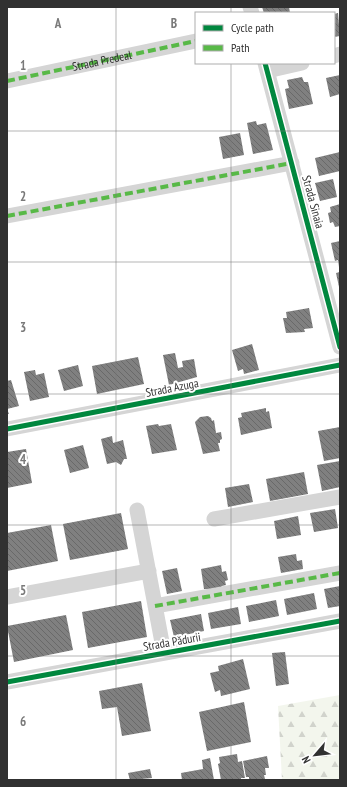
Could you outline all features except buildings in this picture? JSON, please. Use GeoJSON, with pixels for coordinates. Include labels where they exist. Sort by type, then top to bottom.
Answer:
{"type":"FeatureCollection","features":[{"type":"Feature","properties":{"kind":"street","name":"Strada Predeal"},"geometry":{"type":"LineString","coordinates":[[7,81],[195,41]]}},
{"type":"Feature","properties":{"kind":"street"},"geometry":{"type":"LineString","coordinates":[[266,67],[293,64]]}},
{"type":"Feature","properties":{"kind":"street","name":"Strada Sinaia"},"geometry":{"type":"LineString","coordinates":[[266,67],[337,320],[340,347]]}},
{"type":"Feature","properties":{"kind":"street"},"geometry":{"type":"LineString","coordinates":[[7,216],[292,163]]}},
{"type":"Feature","properties":{"kind":"street","name":"Strada Azuga"},"geometry":{"type":"LineString","coordinates":[[7,429],[340,365]]}},
{"type":"Feature","properties":{"kind":"street"},"geometry":{"type":"LineString","coordinates":[[214,519],[340,497]]}},
{"type":"Feature","properties":{"kind":"street"},"geometry":{"type":"LineString","coordinates":[[137,510],[164,653]]}},
{"type":"Feature","properties":{"kind":"street"},"geometry":{"type":"LineString","coordinates":[[7,597],[149,572]]}},
{"type":"Feature","properties":{"kind":"street"},"geometry":{"type":"LineString","coordinates":[[155,606],[340,573]]}},
{"type":"Feature","properties":{"kind":"street","name":"Strada Pădurii"},"geometry":{"type":"LineString","coordinates":[[7,682],[340,621]]}},
{"type":"Feature","properties":{"kind":"green space"},"geometry":{"type":"Polygon","coordinates":[[[340,695],[340,780],[282,780],[278,706],[340,695]]]}},
{"type":"Feature","properties":{"kind":"marked path"},"geometry":{"type":"LineString","coordinates":[[7,81],[195,41]]}},
{"type":"Feature","properties":{"kind":"marked path"},"geometry":{"type":"LineString","coordinates":[[7,216],[292,163]]}},
{"type":"Feature","properties":{"kind":"marked path"},"geometry":{"type":"LineString","coordinates":[[155,606],[340,573]]}},
{"type":"Feature","properties":{"kind":"cycle path"},"geometry":{"type":"LineString","coordinates":[[265,64],[340,347]]}},
{"type":"Feature","properties":{"kind":"cycle path"},"geometry":{"type":"LineString","coordinates":[[7,429],[340,365]]}},
{"type":"Feature","properties":{"kind":"cycle path"},"geometry":{"type":"LineString","coordinates":[[7,682],[340,621]]}}]}
